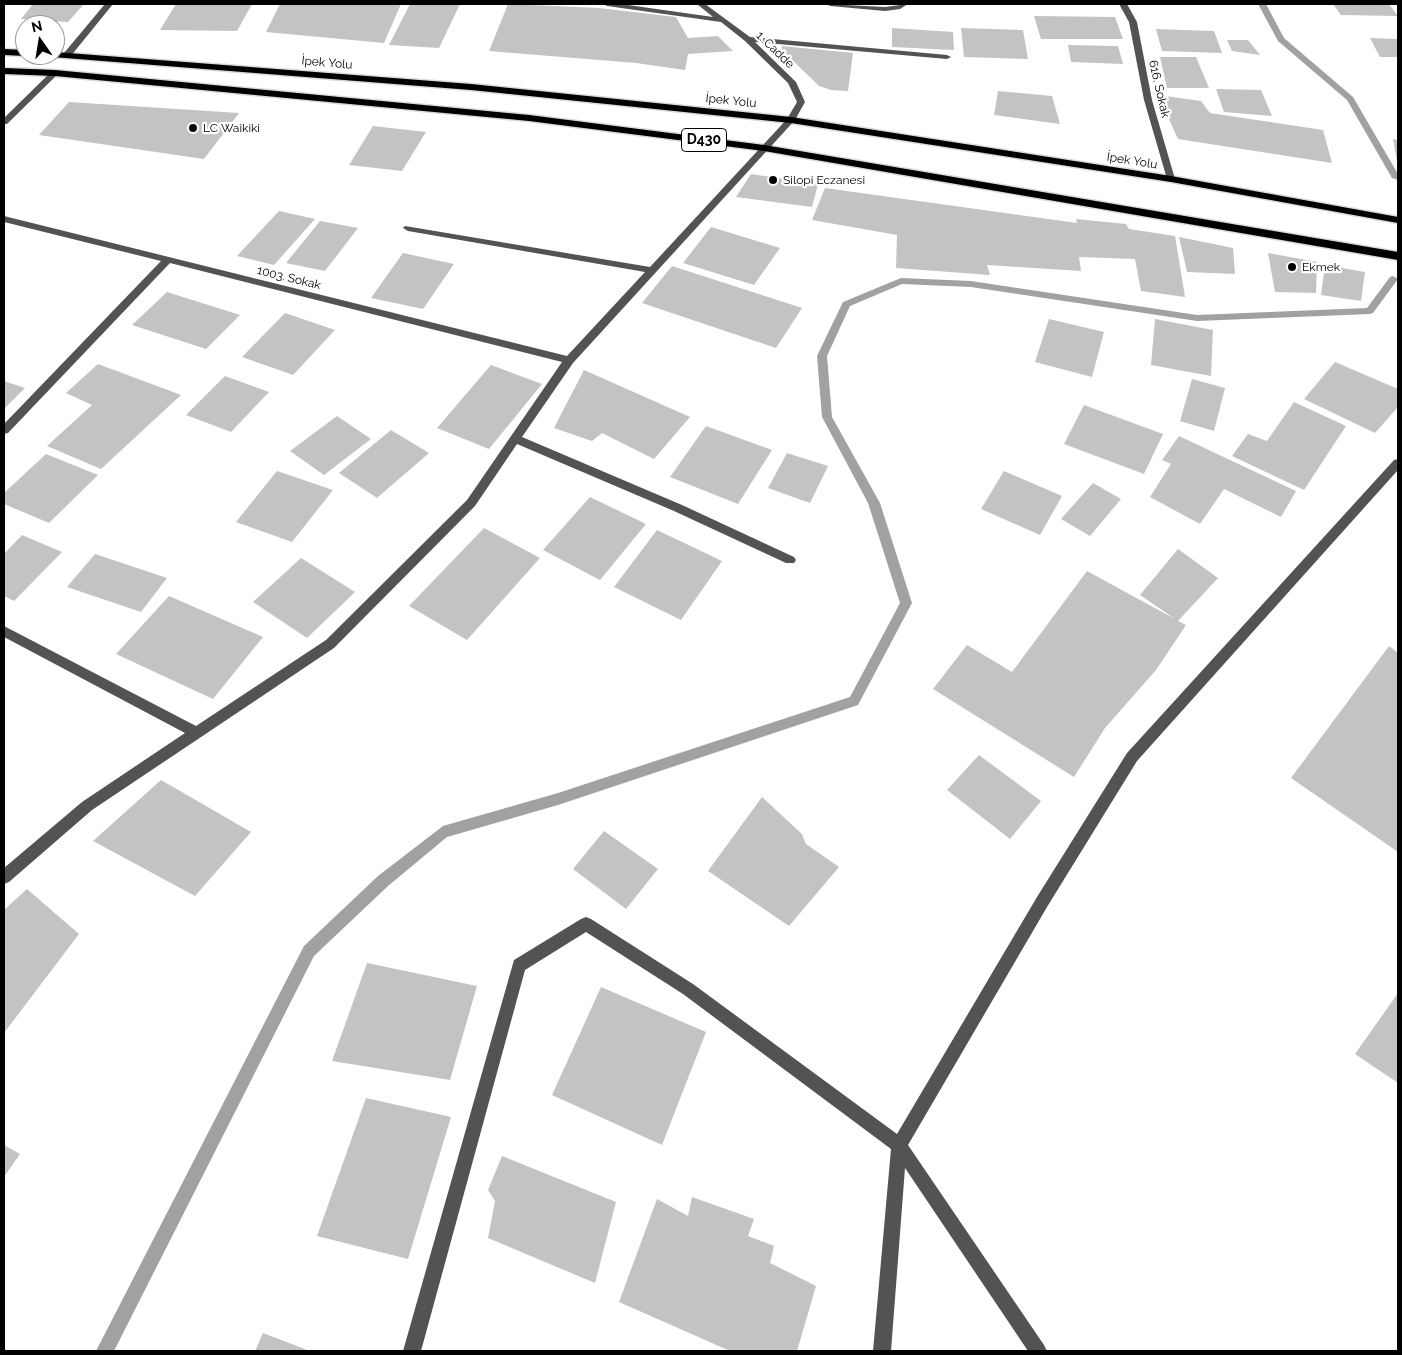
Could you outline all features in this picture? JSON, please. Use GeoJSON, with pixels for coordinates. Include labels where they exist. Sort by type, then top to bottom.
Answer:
{"type":"FeatureCollection","features":[{"type":"Feature","properties":{"kind":"highway","name":"İpek Yolu"},"geometry":{"type":"LineString","coordinates":[[66,55],[472,87],[791,120],[1171,179],[1398,220]]}},
{"type":"Feature","properties":{"kind":"highway","name":"D430"},"geometry":{"type":"LineString","coordinates":[[4,71],[55,73],[529,118],[764,148],[1398,256]]}},
{"type":"Feature","properties":{"kind":"street"},"geometry":{"type":"LineString","coordinates":[[66,55],[109,4]]}},
{"type":"Feature","properties":{"kind":"street"},"geometry":{"type":"LineString","coordinates":[[607,4],[721,20]]}},
{"type":"Feature","properties":{"kind":"street","name":"1. Cadde"},"geometry":{"type":"LineString","coordinates":[[4,876],[87,806],[330,644],[471,503],[569,360],[791,120],[801,102],[792,82],[748,38],[721,20],[702,4]]}},
{"type":"Feature","properties":{"kind":"street"},"geometry":{"type":"LineString","coordinates":[[830,4],[885,9],[904,4]]}},
{"type":"Feature","properties":{"kind":"street","name":"616. Sokak"},"geometry":{"type":"LineString","coordinates":[[1123,4],[1133,22],[1148,100],[1171,179]]}},
{"type":"Feature","properties":{"kind":"street"},"geometry":{"type":"LineString","coordinates":[[748,38],[946,58]]}},
{"type":"Feature","properties":{"kind":"street"},"geometry":{"type":"LineString","coordinates":[[4,122],[55,73]]}},
{"type":"Feature","properties":{"kind":"street","name":"1003. Sokak"},"geometry":{"type":"LineString","coordinates":[[4,220],[569,360]]}},
{"type":"Feature","properties":{"kind":"street"},"geometry":{"type":"LineString","coordinates":[[408,228],[652,270]]}},
{"type":"Feature","properties":{"kind":"street"},"geometry":{"type":"LineString","coordinates":[[4,430],[167,261]]}},
{"type":"Feature","properties":{"kind":"street"},"geometry":{"type":"LineString","coordinates":[[516,438],[678,508],[790,560]]}},
{"type":"Feature","properties":{"kind":"street"},"geometry":{"type":"LineString","coordinates":[[882,1351],[899,1145],[1042,902],[1132,756],[1398,463]]}},
{"type":"Feature","properties":{"kind":"street"},"geometry":{"type":"LineString","coordinates":[[4,631],[197,732]]}},
{"type":"Feature","properties":{"kind":"street"},"geometry":{"type":"LineString","coordinates":[[412,1351],[519,965],[586,924],[688,990],[899,1145],[1038,1351]]}},
{"type":"Feature","properties":{"kind":"building"},"geometry":{"type":"Polygon","coordinates":[[[33,4],[84,4],[68,22],[65,22],[65,15],[24,15],[33,4]]]}},
{"type":"Feature","properties":{"kind":"building"},"geometry":{"type":"Polygon","coordinates":[[[176,4],[252,4],[237,31],[160,30],[176,4]]]}},
{"type":"Feature","properties":{"kind":"building"},"geometry":{"type":"Polygon","coordinates":[[[280,4],[401,4],[384,43],[266,32],[280,4]]]}},
{"type":"Feature","properties":{"kind":"building"},"geometry":{"type":"Polygon","coordinates":[[[410,4],[460,4],[439,48],[389,45],[410,4]]]}},
{"type":"Feature","properties":{"kind":"building"},"geometry":{"type":"Polygon","coordinates":[[[508,4],[599,8],[676,17],[688,38],[718,36],[733,51],[688,54],[685,70],[636,63],[489,51],[508,4]]]}},
{"type":"Feature","properties":{"kind":"building"},"geometry":{"type":"Polygon","coordinates":[[[1333,4],[1389,4],[1398,16],[1341,15],[1333,4]]]}},
{"type":"Feature","properties":{"kind":"building"},"geometry":{"type":"Polygon","coordinates":[[[1034,16],[1115,17],[1123,39],[1041,39],[1034,16]]]}},
{"type":"Feature","properties":{"kind":"building"},"geometry":{"type":"Polygon","coordinates":[[[892,28],[953,32],[954,50],[892,47],[892,28]]]}},
{"type":"Feature","properties":{"kind":"building"},"geometry":{"type":"Polygon","coordinates":[[[961,28],[1023,30],[1028,59],[964,57],[961,28]]]}},
{"type":"Feature","properties":{"kind":"building"},"geometry":{"type":"Polygon","coordinates":[[[1156,29],[1214,31],[1222,53],[1162,51],[1156,29]]]}},
{"type":"Feature","properties":{"kind":"building"},"geometry":{"type":"Polygon","coordinates":[[[1370,38],[1398,39],[1398,57],[1380,57],[1370,38]]]}},
{"type":"Feature","properties":{"kind":"building"},"geometry":{"type":"Polygon","coordinates":[[[1227,40],[1248,40],[1260,55],[1232,51],[1227,40]]]}},
{"type":"Feature","properties":{"kind":"building"},"geometry":{"type":"Polygon","coordinates":[[[1068,45],[1118,46],[1123,64],[1071,62],[1068,45]]]}},
{"type":"Feature","properties":{"kind":"building"},"geometry":{"type":"Polygon","coordinates":[[[782,46],[853,53],[848,91],[831,90],[819,86],[782,50],[782,46]]]}},
{"type":"Feature","properties":{"kind":"building"},"geometry":{"type":"Polygon","coordinates":[[[1160,57],[1196,57],[1209,88],[1167,88],[1160,57]]]}},
{"type":"Feature","properties":{"kind":"building"},"geometry":{"type":"Polygon","coordinates":[[[1216,89],[1261,90],[1272,116],[1224,112],[1216,89]]]}},
{"type":"Feature","properties":{"kind":"building"},"geometry":{"type":"Polygon","coordinates":[[[998,91],[1052,96],[1060,124],[994,115],[998,91]]]}},
{"type":"Feature","properties":{"kind":"building"},"geometry":{"type":"Polygon","coordinates":[[[1158,95],[1201,101],[1210,113],[1323,130],[1332,163],[1178,139],[1158,95]]]}},
{"type":"Feature","properties":{"kind":"building"},"geometry":{"type":"Polygon","coordinates":[[[69,102],[239,113],[204,159],[39,135],[69,102]]]}},
{"type":"Feature","properties":{"kind":"building"},"geometry":{"type":"Polygon","coordinates":[[[373,126],[426,132],[402,171],[349,165],[373,126]]]}},
{"type":"Feature","properties":{"kind":"building"},"geometry":{"type":"Polygon","coordinates":[[[1393,139],[1398,140],[1398,161],[1397,161],[1393,139]]]}},
{"type":"Feature","properties":{"kind":"building"},"geometry":{"type":"Polygon","coordinates":[[[751,174],[818,184],[812,207],[736,197],[751,174]]]}},
{"type":"Feature","properties":{"kind":"building"},"geometry":{"type":"Polygon","coordinates":[[[825,188],[1077,223],[1076,219],[1126,224],[1129,229],[1175,236],[1185,297],[1141,291],[1135,259],[1079,257],[1081,271],[987,265],[990,275],[896,268],[897,235],[812,220],[825,188]]]}},
{"type":"Feature","properties":{"kind":"building"},"geometry":{"type":"Polygon","coordinates":[[[279,211],[315,219],[274,265],[237,256],[279,211]]]}},
{"type":"Feature","properties":{"kind":"building"},"geometry":{"type":"Polygon","coordinates":[[[320,221],[358,228],[325,271],[286,263],[320,221]]]}},
{"type":"Feature","properties":{"kind":"building"},"geometry":{"type":"Polygon","coordinates":[[[711,227],[780,248],[754,285],[683,263],[711,227]]]}},
{"type":"Feature","properties":{"kind":"building"},"geometry":{"type":"Polygon","coordinates":[[[1179,237],[1233,248],[1235,274],[1187,272],[1179,237]]]}},
{"type":"Feature","properties":{"kind":"building"},"geometry":{"type":"Polygon","coordinates":[[[403,253],[454,264],[423,309],[371,298],[403,253]]]}},
{"type":"Feature","properties":{"kind":"building"},"geometry":{"type":"Polygon","coordinates":[[[1268,253],[1317,262],[1316,293],[1275,292],[1268,253]]]}},
{"type":"Feature","properties":{"kind":"building"},"geometry":{"type":"Polygon","coordinates":[[[1325,265],[1365,272],[1361,301],[1321,295],[1325,265]]]}},
{"type":"Feature","properties":{"kind":"building"},"geometry":{"type":"Polygon","coordinates":[[[672,266],[802,308],[776,348],[642,303],[672,266]]]}},
{"type":"Feature","properties":{"kind":"building"},"geometry":{"type":"Polygon","coordinates":[[[167,292],[240,315],[206,349],[132,325],[167,292]]]}},
{"type":"Feature","properties":{"kind":"building"},"geometry":{"type":"Polygon","coordinates":[[[285,313],[335,330],[293,375],[242,357],[285,313]]]}},
{"type":"Feature","properties":{"kind":"building"},"geometry":{"type":"Polygon","coordinates":[[[1049,319],[1104,332],[1092,377],[1035,362],[1049,319]]]}},
{"type":"Feature","properties":{"kind":"building"},"geometry":{"type":"Polygon","coordinates":[[[1155,319],[1213,330],[1211,376],[1151,365],[1155,319]]]}},
{"type":"Feature","properties":{"kind":"building"},"geometry":{"type":"Polygon","coordinates":[[[1335,362],[1398,389],[1398,407],[1375,433],[1304,399],[1335,362]]]}},
{"type":"Feature","properties":{"kind":"building"},"geometry":{"type":"Polygon","coordinates":[[[98,364],[181,395],[101,469],[47,446],[92,405],[66,393],[98,364]]]}},
{"type":"Feature","properties":{"kind":"building"},"geometry":{"type":"Polygon","coordinates":[[[491,365],[542,384],[489,449],[437,428],[491,365]]]}},
{"type":"Feature","properties":{"kind":"building"},"geometry":{"type":"Polygon","coordinates":[[[584,370],[690,417],[654,459],[602,433],[592,441],[554,428],[584,370]]]}},
{"type":"Feature","properties":{"kind":"building"},"geometry":{"type":"Polygon","coordinates":[[[225,376],[269,392],[231,432],[186,415],[225,376]]]}},
{"type":"Feature","properties":{"kind":"building"},"geometry":{"type":"Polygon","coordinates":[[[1192,379],[1225,388],[1214,431],[1180,421],[1192,379]]]}},
{"type":"Feature","properties":{"kind":"building"},"geometry":{"type":"Polygon","coordinates":[[[4,381],[25,388],[4,409],[4,381]]]}},
{"type":"Feature","properties":{"kind":"building"},"geometry":{"type":"Polygon","coordinates":[[[1294,402],[1346,426],[1304,490],[1232,456],[1248,434],[1267,441],[1294,402]]]}},
{"type":"Feature","properties":{"kind":"building"},"geometry":{"type":"Polygon","coordinates":[[[1084,405],[1163,434],[1144,474],[1064,444],[1084,405]]]}},
{"type":"Feature","properties":{"kind":"building"},"geometry":{"type":"Polygon","coordinates":[[[337,416],[371,439],[324,475],[290,451],[337,416]]]}},
{"type":"Feature","properties":{"kind":"building"},"geometry":{"type":"Polygon","coordinates":[[[706,426],[772,450],[738,504],[670,477],[706,426]]]}},
{"type":"Feature","properties":{"kind":"building"},"geometry":{"type":"Polygon","coordinates":[[[391,430],[429,453],[377,498],[339,473],[391,430]]]}},
{"type":"Feature","properties":{"kind":"building"},"geometry":{"type":"Polygon","coordinates":[[[1179,436],[1296,491],[1281,517],[1224,489],[1200,524],[1150,497],[1171,464],[1162,460],[1179,436]]]}},
{"type":"Feature","properties":{"kind":"building"},"geometry":{"type":"Polygon","coordinates":[[[787,453],[828,466],[810,503],[768,488],[787,453]]]}},
{"type":"Feature","properties":{"kind":"building"},"geometry":{"type":"Polygon","coordinates":[[[46,454],[98,475],[49,523],[4,504],[4,493],[46,454]]]}},
{"type":"Feature","properties":{"kind":"building"},"geometry":{"type":"Polygon","coordinates":[[[277,471],[333,490],[292,542],[236,522],[277,471]]]}},
{"type":"Feature","properties":{"kind":"building"},"geometry":{"type":"Polygon","coordinates":[[[1004,471],[1062,496],[1040,535],[981,509],[1004,471]]]}},
{"type":"Feature","properties":{"kind":"building"},"geometry":{"type":"Polygon","coordinates":[[[1093,483],[1121,499],[1090,536],[1061,519],[1093,483]]]}},
{"type":"Feature","properties":{"kind":"building"},"geometry":{"type":"Polygon","coordinates":[[[590,497],[646,524],[600,580],[543,550],[590,497]]]}},
{"type":"Feature","properties":{"kind":"building"},"geometry":{"type":"Polygon","coordinates":[[[484,528],[540,558],[467,640],[409,606],[484,528]]]}},
{"type":"Feature","properties":{"kind":"building"},"geometry":{"type":"Polygon","coordinates":[[[657,530],[722,561],[681,620],[614,587],[657,530]]]}},
{"type":"Feature","properties":{"kind":"building"},"geometry":{"type":"Polygon","coordinates":[[[22,535],[62,552],[14,601],[4,596],[4,554],[22,535]]]}},
{"type":"Feature","properties":{"kind":"building"},"geometry":{"type":"Polygon","coordinates":[[[1178,549],[1218,578],[1178,621],[1186,625],[1156,670],[1105,728],[1074,777],[933,689],[967,645],[1012,672],[1087,571],[1175,619],[1140,595],[1178,549]]]}},
{"type":"Feature","properties":{"kind":"building"},"geometry":{"type":"Polygon","coordinates":[[[95,554],[167,578],[141,612],[67,587],[95,554]]]}},
{"type":"Feature","properties":{"kind":"building"},"geometry":{"type":"Polygon","coordinates":[[[301,558],[355,592],[307,638],[253,602],[301,558]]]}},
{"type":"Feature","properties":{"kind":"building"},"geometry":{"type":"Polygon","coordinates":[[[169,596],[263,637],[213,699],[116,654],[169,596]]]}},
{"type":"Feature","properties":{"kind":"building"},"geometry":{"type":"Polygon","coordinates":[[[1389,646],[1398,653],[1398,852],[1291,778],[1389,646]]]}},
{"type":"Feature","properties":{"kind":"building"},"geometry":{"type":"Polygon","coordinates":[[[979,755],[1041,801],[1010,839],[947,790],[979,755]]]}},
{"type":"Feature","properties":{"kind":"building"},"geometry":{"type":"Polygon","coordinates":[[[161,780],[251,832],[195,896],[93,841],[161,780]]]}},
{"type":"Feature","properties":{"kind":"building"},"geometry":{"type":"Polygon","coordinates":[[[762,797],[802,834],[806,844],[839,867],[789,926],[708,871],[762,797]]]}},
{"type":"Feature","properties":{"kind":"building"},"geometry":{"type":"Polygon","coordinates":[[[604,831],[658,869],[626,909],[573,869],[604,831]]]}},
{"type":"Feature","properties":{"kind":"building"},"geometry":{"type":"Polygon","coordinates":[[[27,889],[79,934],[4,1033],[4,910],[27,889]]]}},
{"type":"Feature","properties":{"kind":"building"},"geometry":{"type":"Polygon","coordinates":[[[367,963],[477,986],[450,1080],[332,1061],[367,963]]]}},
{"type":"Feature","properties":{"kind":"building"},"geometry":{"type":"Polygon","coordinates":[[[601,987],[706,1032],[662,1145],[552,1095],[601,987]]]}},
{"type":"Feature","properties":{"kind":"building"},"geometry":{"type":"Polygon","coordinates":[[[1398,993],[1398,1083],[1355,1054],[1398,993]]]}},
{"type":"Feature","properties":{"kind":"building"},"geometry":{"type":"Polygon","coordinates":[[[366,1098],[451,1117],[408,1259],[317,1236],[366,1098]]]}},
{"type":"Feature","properties":{"kind":"building"},"geometry":{"type":"Polygon","coordinates":[[[4,1145],[20,1154],[4,1177],[4,1145]]]}},
{"type":"Feature","properties":{"kind":"building"},"geometry":{"type":"Polygon","coordinates":[[[502,1156],[616,1202],[595,1283],[488,1238],[495,1201],[488,1190],[502,1156]]]}},
{"type":"Feature","properties":{"kind":"building"},"geometry":{"type":"Polygon","coordinates":[[[692,1197],[754,1219],[748,1236],[774,1246],[770,1263],[816,1286],[797,1351],[730,1351],[619,1302],[657,1199],[688,1216],[692,1197]]]}},
{"type":"Feature","properties":{"kind":"building"},"geometry":{"type":"Polygon","coordinates":[[[263,1333],[310,1351],[255,1351],[263,1333]]]}},
{"type":"Feature","properties":{"kind":"waterway"},"geometry":{"type":"LineString","coordinates":[[1262,4],[1281,39],[1350,99],[1396,178]]}},
{"type":"Feature","properties":{"kind":"waterway"},"geometry":{"type":"LineString","coordinates":[[105,1351],[309,951],[383,881],[443,832],[558,799],[854,701],[906,603],[874,503],[827,417],[822,356],[846,304],[901,281],[971,284],[1197,318],[1370,311],[1393,279]]}},
{"type":"Feature","properties":{"kind":"place","name":"LC Waikiki"},"geometry":{"type":"Point","coordinates":[193,128]}},
{"type":"Feature","properties":{"kind":"place","name":"Silopi Eczanesi"},"geometry":{"type":"Point","coordinates":[773,180]}},
{"type":"Feature","properties":{"kind":"place","name":"Ekmek"},"geometry":{"type":"Point","coordinates":[1292,267]}}]}
